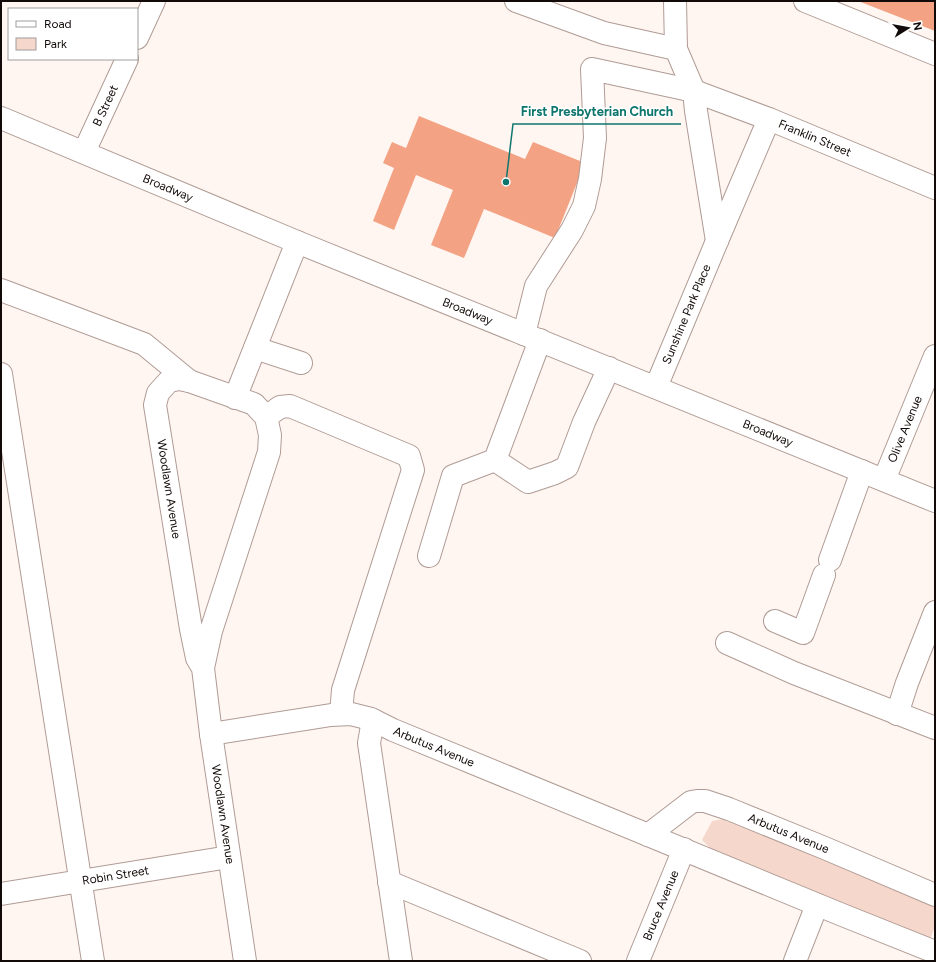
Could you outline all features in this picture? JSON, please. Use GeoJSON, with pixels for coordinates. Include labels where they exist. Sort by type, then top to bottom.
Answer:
{"type":"FeatureCollection","features":[{"type":"Feature","properties":{"kind":"street"},"geometry":{"type":"LineString","coordinates":[[138,36],[154,1]]}},
{"type":"Feature","properties":{"kind":"street"},"geometry":{"type":"LineString","coordinates":[[516,1],[604,33],[676,49]]}},
{"type":"Feature","properties":{"kind":"street"},"geometry":{"type":"LineString","coordinates":[[675,1],[676,49],[694,91],[717,241]]}},
{"type":"Feature","properties":{"kind":"street"},"geometry":{"type":"LineString","coordinates":[[805,1],[935,54]]}},
{"type":"Feature","properties":{"kind":"street","name":"B Street"},"geometry":{"type":"LineString","coordinates":[[84,152],[127,60]]}},
{"type":"Feature","properties":{"kind":"street","name":"Franklin Street"},"geometry":{"type":"LineString","coordinates":[[532,337],[536,286],[572,230],[584,206],[590,179],[595,138],[592,69],[694,91],[935,188]]}},
{"type":"Feature","properties":{"kind":"street","name":"Broadway"},"geometry":{"type":"LineString","coordinates":[[1,118],[297,242],[935,501]]}},
{"type":"Feature","properties":{"kind":"street","name":"Sunshine Park Place"},"geometry":{"type":"LineString","coordinates":[[656,387],[769,120]]}},
{"type":"Feature","properties":{"kind":"street"},"geometry":{"type":"LineString","coordinates":[[235,398],[297,242]]}},
{"type":"Feature","properties":{"kind":"street"},"geometry":{"type":"LineString","coordinates":[[1,290],[144,344],[189,381]]}},
{"type":"Feature","properties":{"kind":"street"},"geometry":{"type":"LineString","coordinates":[[495,460],[532,337]]}},
{"type":"Feature","properties":{"kind":"street"},"geometry":{"type":"LineString","coordinates":[[255,348],[301,363]]}},
{"type":"Feature","properties":{"kind":"street","name":"Olive Avenue"},"geometry":{"type":"LineString","coordinates":[[884,480],[935,356]]}},
{"type":"Feature","properties":{"kind":"street"},"geometry":{"type":"LineString","coordinates":[[495,460],[528,482],[555,473],[567,467],[584,422],[609,368]]}},
{"type":"Feature","properties":{"kind":"street"},"geometry":{"type":"LineString","coordinates":[[1,374],[93,961]]}},
{"type":"Feature","properties":{"kind":"street","name":"Woodlawn Avenue"},"geometry":{"type":"LineString","coordinates":[[203,668],[197,658],[191,629],[155,405],[158,393],[169,381],[179,379],[189,381],[254,404],[266,417],[270,435],[269,452],[211,632],[203,668],[211,734],[245,961]]}},
{"type":"Feature","properties":{"kind":"street"},"geometry":{"type":"LineString","coordinates":[[266,417],[280,407],[290,406],[409,456],[411,461],[413,470],[343,690],[341,714]]}},
{"type":"Feature","properties":{"kind":"street"},"geometry":{"type":"LineString","coordinates":[[429,556],[453,476],[495,460]]}},
{"type":"Feature","properties":{"kind":"street"},"geometry":{"type":"LineString","coordinates":[[775,621],[803,632],[862,471]]}},
{"type":"Feature","properties":{"kind":"street"},"geometry":{"type":"LineString","coordinates":[[897,714],[907,683],[935,612]]}},
{"type":"Feature","properties":{"kind":"street"},"geometry":{"type":"LineString","coordinates":[[727,643],[794,673],[935,728]]}},
{"type":"Feature","properties":{"kind":"street","name":"Arbutus Avenue"},"geometry":{"type":"LineString","coordinates":[[211,734],[341,714],[351,714],[373,720],[393,730],[935,952]]}},
{"type":"Feature","properties":{"kind":"street"},"geometry":{"type":"LineString","coordinates":[[373,720],[369,743],[401,961]]}},
{"type":"Feature","properties":{"kind":"street","name":"Arbutus Avenue"},"geometry":{"type":"LineString","coordinates":[[648,835],[691,802],[705,801],[729,809],[827,849],[935,895]]}},
{"type":"Feature","properties":{"kind":"street","name":"Bruce Avenue"},"geometry":{"type":"LineString","coordinates":[[638,961],[684,850]]}},
{"type":"Feature","properties":{"kind":"street","name":"Robin Street"},"geometry":{"type":"LineString","coordinates":[[1,894],[229,857]]}},
{"type":"Feature","properties":{"kind":"street"},"geometry":{"type":"LineString","coordinates":[[389,882],[580,961]]}},
{"type":"Feature","properties":{"kind":"street"},"geometry":{"type":"LineString","coordinates":[[795,961],[818,905]]}},
{"type":"Feature","properties":{"kind":"green space"},"geometry":{"type":"Polygon","coordinates":[[[730,818],[935,905],[935,927],[930,939],[710,848],[702,840],[712,821],[730,818]]]}},
{"type":"Feature","properties":{"kind":"building"},"geometry":{"type":"Polygon","coordinates":[[[858,1],[935,1],[935,31],[858,1]]]}},
{"type":"Feature","properties":{"kind":"building"},"geometry":{"type":"Polygon","coordinates":[[[419,116],[525,159],[533,142],[585,163],[555,238],[484,209],[464,258],[431,245],[453,190],[416,175],[394,230],[373,221],[394,168],[383,163],[392,142],[406,148],[419,116]]]}},
{"type":"Feature","properties":{"kind":"place","name":"First Presbyterian Church"},"geometry":{"type":"Point","coordinates":[506,182]}}]}
